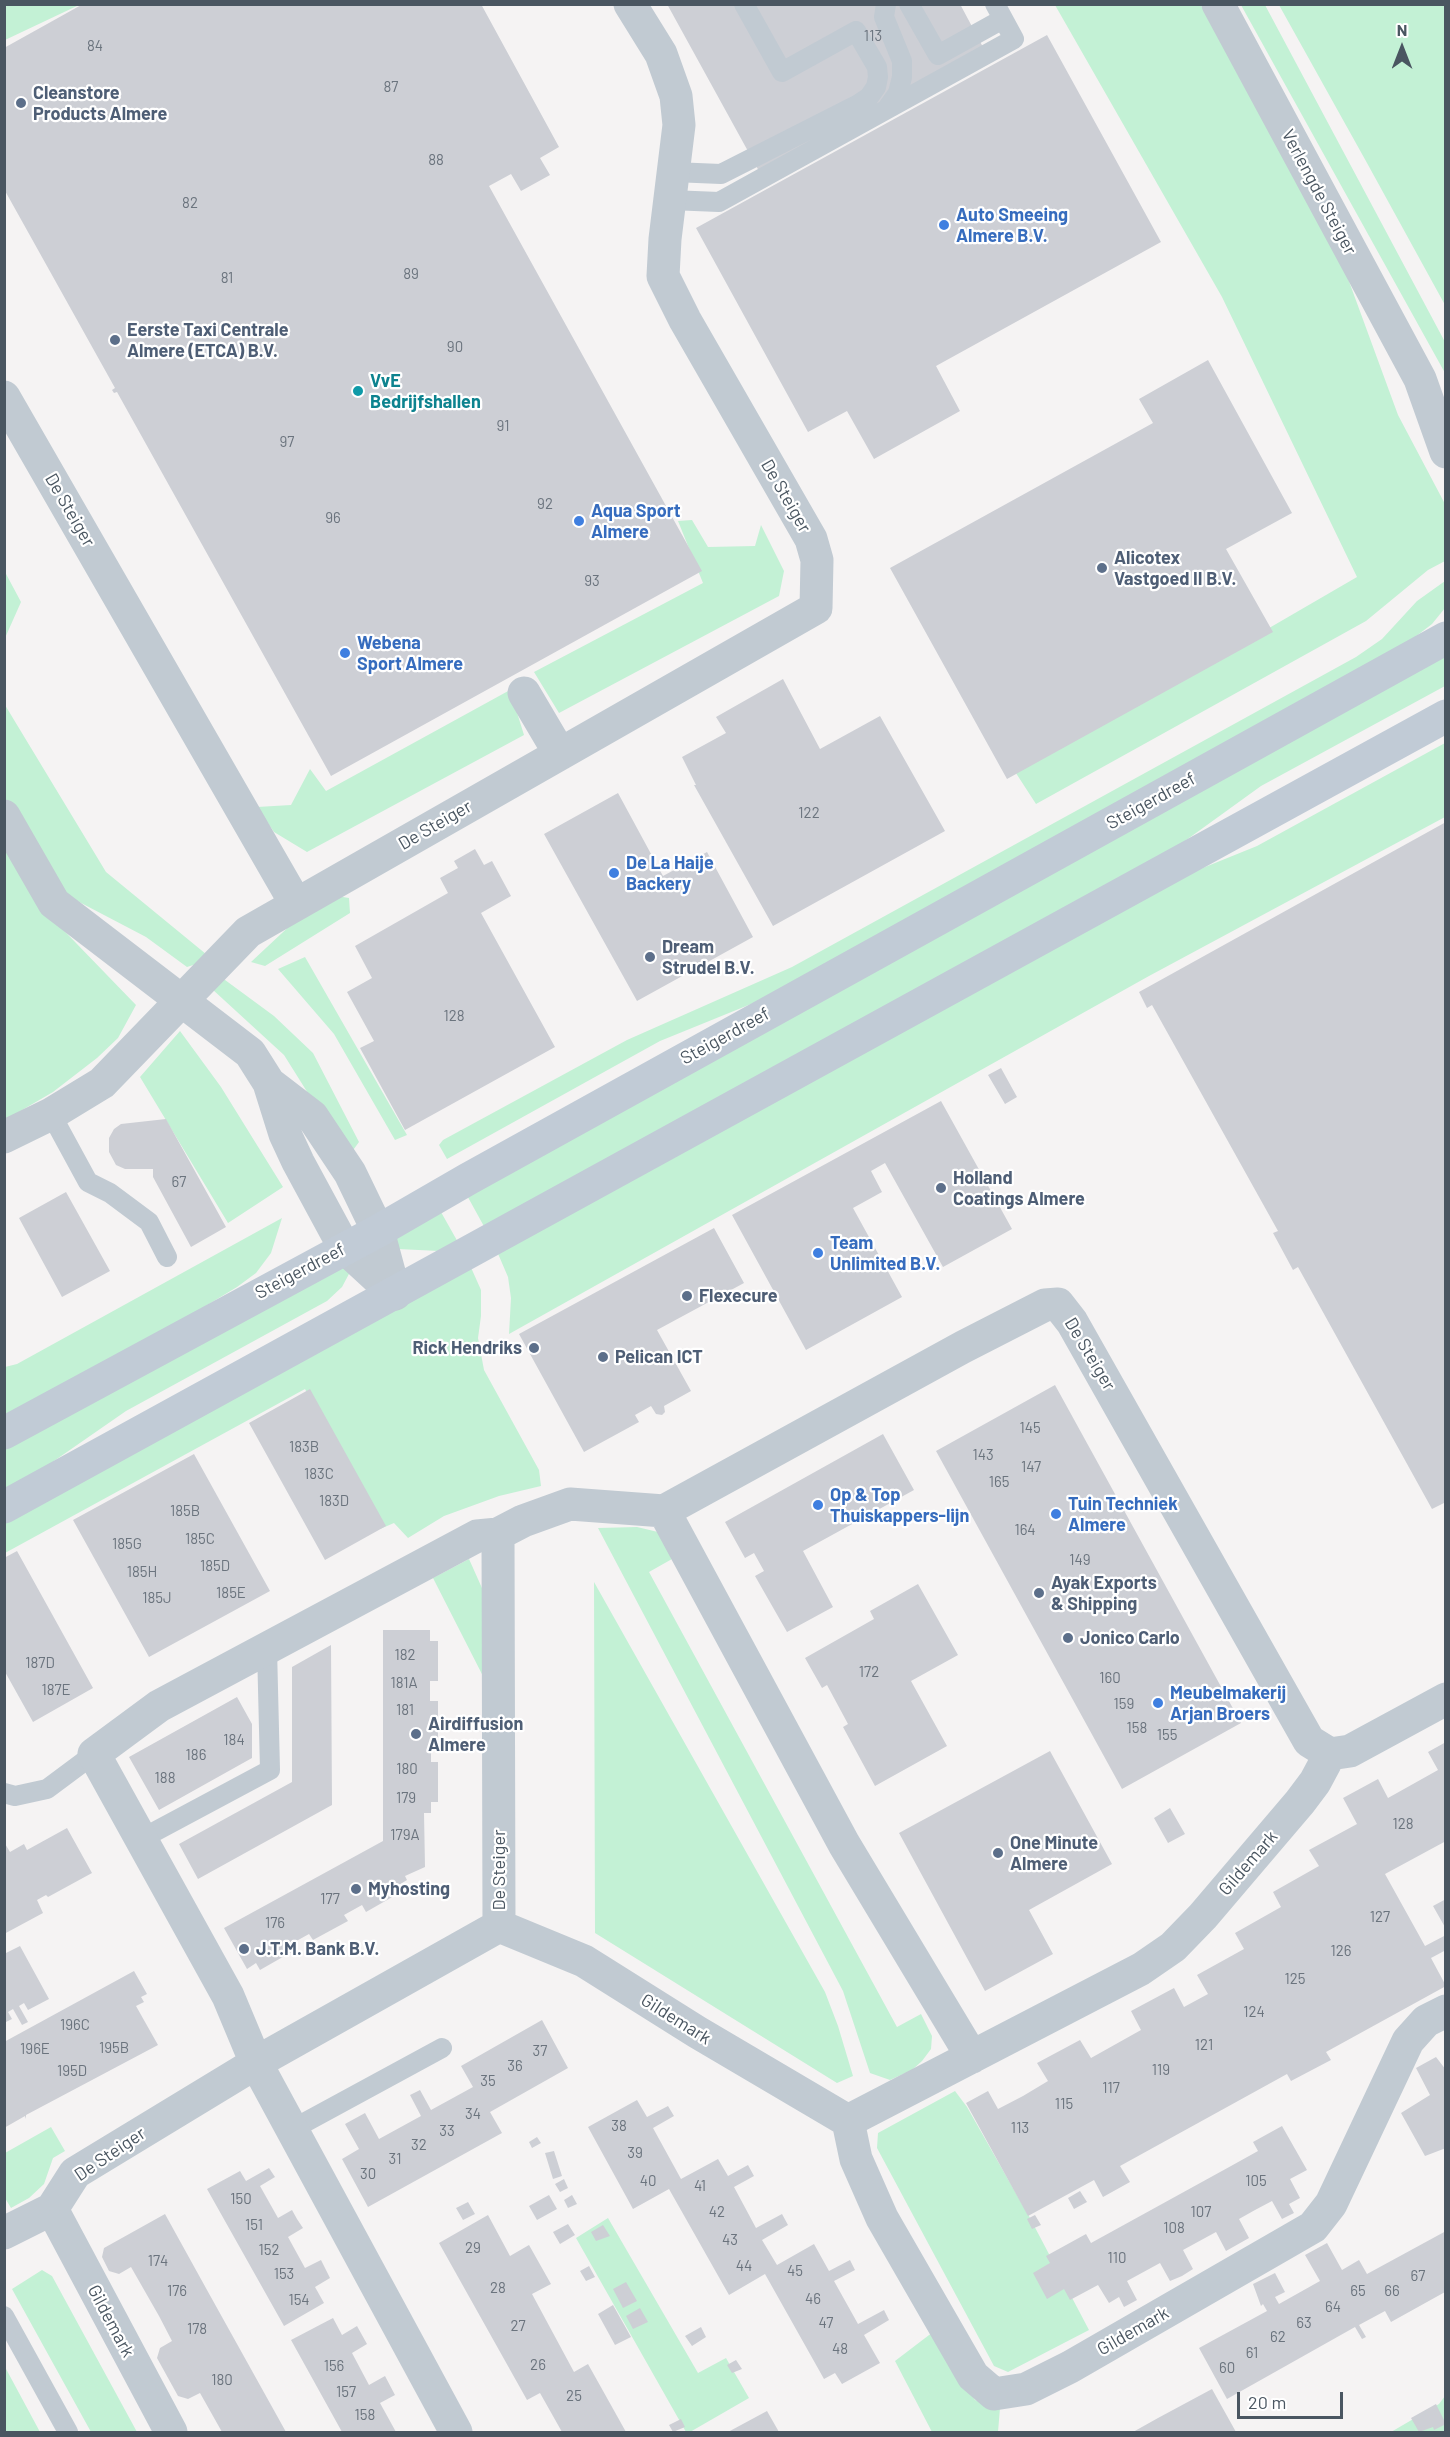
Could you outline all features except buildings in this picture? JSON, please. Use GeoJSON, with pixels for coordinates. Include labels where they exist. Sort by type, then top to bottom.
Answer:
{"type":"FeatureCollection","features":[{"type":"Feature","properties":{"kind":"main road","name":"Steigerdreef"},"geometry":{"type":"LineString","coordinates":[[4,1433],[344,1247],[378,1231],[478,1173],[1446,638]]}},
{"type":"Feature","properties":{"kind":"main road"},"geometry":{"type":"LineString","coordinates":[[4,1507],[1446,716]]}},
{"type":"Feature","properties":{"kind":"street","name":"De Steiger"},"geometry":{"type":"LineString","coordinates":[[4,1137],[51,1114],[102,1083],[248,932],[816,608],[817,560],[811,538],[685,320],[663,276],[679,125],[676,96],[661,54],[630,4]]}},
{"type":"Feature","properties":{"kind":"street","name":"Verlengde Steiger"},"geometry":{"type":"LineString","coordinates":[[1218,4],[1420,379],[1446,452]]}},
{"type":"Feature","properties":{"kind":"street","name":"Verlengde Steiger"},"geometry":{"type":"LineString","coordinates":[[1420,379],[1446,407]]}},
{"type":"Feature","properties":{"kind":"street","name":"De Steiger"},"geometry":{"type":"LineString","coordinates":[[4,397],[296,904]]}},
{"type":"Feature","properties":{"kind":"street"},"geometry":{"type":"LineString","coordinates":[[524,693],[560,754]]}},
{"type":"Feature","properties":{"kind":"street"},"geometry":{"type":"LineString","coordinates":[[4,816],[54,903],[250,1053],[269,1083],[285,1134],[344,1247],[395,1294]]}},
{"type":"Feature","properties":{"kind":"street"},"geometry":{"type":"LineString","coordinates":[[269,1083],[312,1116],[350,1173],[378,1231],[395,1294]]}},
{"type":"Feature","properties":{"kind":"street","name":"De Steiger"},"geometry":{"type":"LineString","coordinates":[[664,1512],[963,1347],[1045,1305],[1058,1304],[1072,1322],[1310,1741],[1330,1754]]}},
{"type":"Feature","properties":{"kind":"street"},"geometry":{"type":"LineString","coordinates":[[456,2433],[256,2063],[228,1996],[94,1754],[159,1706],[477,1536],[498,1534],[523,1521],[570,1504],[664,1512],[844,1844],[972,2057]]}},
{"type":"Feature","properties":{"kind":"street","name":"De Steiger"},"geometry":{"type":"LineString","coordinates":[[52,2210],[75,2173],[256,2063],[500,1926],[498,1534]]}},
{"type":"Feature","properties":{"kind":"street"},"geometry":{"type":"LineString","coordinates":[[1330,1754],[1350,1751],[1446,1699]]}},
{"type":"Feature","properties":{"kind":"street","name":"Gildemark"},"geometry":{"type":"LineString","coordinates":[[848,2121],[1142,1969],[1173,1947],[1203,1916],[1300,1802],[1315,1782],[1330,1754]]}},
{"type":"Feature","properties":{"kind":"street","name":"Gildemark"},"geometry":{"type":"LineString","coordinates":[[500,1926],[584,1961],[697,2032],[848,2121],[856,2159],[882,2218],[973,2376],[994,2394],[1026,2389],[1070,2367],[1313,2227],[1331,2204],[1408,2041],[1426,2021],[1446,2011]]}},
{"type":"Feature","properties":{"kind":"street"},"geometry":{"type":"LineString","coordinates":[[4,2234],[52,2210]]}},
{"type":"Feature","properties":{"kind":"street","name":"Gildemark"},"geometry":{"type":"LineString","coordinates":[[52,2210],[171,2433]]}},
{"type":"Feature","properties":{"kind":"lane"},"geometry":{"type":"LineString","coordinates":[[671,186],[721,174],[858,105],[869,97],[876,87],[877,67],[856,31],[782,72],[744,4]]}},
{"type":"Feature","properties":{"kind":"lane"},"geometry":{"type":"LineString","coordinates":[[886,4],[884,17],[902,61],[902,77],[898,93],[886,110]]}},
{"type":"Feature","properties":{"kind":"lane"},"geometry":{"type":"LineString","coordinates":[[671,186],[719,202],[1014,39],[999,12],[938,55],[909,4]]}},
{"type":"Feature","properties":{"kind":"lane"},"geometry":{"type":"LineString","coordinates":[[51,1114],[88,1182],[110,1193],[149,1222],[167,1257]]}},
{"type":"Feature","properties":{"kind":"lane"},"geometry":{"type":"LineString","coordinates":[[141,1839],[270,1770],[267,1648]]}},
{"type":"Feature","properties":{"kind":"lane"},"geometry":{"type":"LineString","coordinates":[[4,1793],[15,1796],[47,1789],[94,1754]]}},
{"type":"Feature","properties":{"kind":"lane"},"geometry":{"type":"LineString","coordinates":[[291,2130],[442,2048]]}},
{"type":"Feature","properties":{"kind":"lane"},"geometry":{"type":"LineString","coordinates":[[4,2316],[68,2433]]}},
{"type":"Feature","properties":{"kind":"green space"},"geometry":{"type":"Polygon","coordinates":[[[8,5],[79,5],[5,40],[5,7],[8,5]]]}},
{"type":"Feature","properties":{"kind":"green space"},"geometry":{"type":"Polygon","coordinates":[[[1055,5],[1201,5],[1343,265],[1398,415],[1445,504],[1445,561],[1428,570],[1366,621],[1036,804],[1012,767],[1264,631],[1357,577],[1222,297],[1055,5]]]}},
{"type":"Feature","properties":{"kind":"green space"},"geometry":{"type":"Polygon","coordinates":[[[1241,5],[1265,5],[1445,342],[1445,373],[1241,5]]]}},
{"type":"Feature","properties":{"kind":"green space"},"geometry":{"type":"Polygon","coordinates":[[[1279,5],[1445,5],[1445,305],[1367,163],[1279,5]]]}},
{"type":"Feature","properties":{"kind":"green space"},"geometry":{"type":"Polygon","coordinates":[[[692,520],[708,547],[755,546],[761,525],[784,571],[779,596],[559,713],[534,672],[703,583],[678,521],[692,520]]]}},
{"type":"Feature","properties":{"kind":"green space"},"geometry":{"type":"Polygon","coordinates":[[[5,572],[21,602],[5,638],[5,572]]]}},
{"type":"Feature","properties":{"kind":"green space"},"geometry":{"type":"Polygon","coordinates":[[[1445,581],[1445,608],[1432,624],[1393,654],[788,989],[660,1041],[447,1159],[439,1145],[443,1140],[627,1040],[792,967],[1356,657],[1382,639],[1417,601],[1445,581]]]}},
{"type":"Feature","properties":{"kind":"green space"},"geometry":{"type":"Polygon","coordinates":[[[1445,650],[1445,686],[1261,786],[1160,859],[486,1230],[464,1190],[1445,650]]]}},
{"type":"Feature","properties":{"kind":"green space"},"geometry":{"type":"Polygon","coordinates":[[[510,690],[524,735],[307,852],[274,832],[257,807],[291,805],[310,769],[326,791],[510,690]]]}},
{"type":"Feature","properties":{"kind":"green space"},"geometry":{"type":"Polygon","coordinates":[[[5,705],[106,872],[212,959],[187,967],[146,937],[62,893],[5,799],[5,705]]]}},
{"type":"Feature","properties":{"kind":"green space"},"geometry":{"type":"Polygon","coordinates":[[[1445,743],[1445,817],[1149,976],[509,1334],[511,1298],[508,1277],[496,1249],[1136,895],[1257,846],[1445,743]]]}},
{"type":"Feature","properties":{"kind":"green space"},"geometry":{"type":"Polygon","coordinates":[[[4,843],[46,912],[136,1005],[118,1038],[97,1058],[53,1092],[5,1120],[4,843]]]}},
{"type":"Feature","properties":{"kind":"green space"},"geometry":{"type":"Polygon","coordinates":[[[337,896],[349,898],[350,913],[265,966],[251,962],[297,919],[337,896]]]}},
{"type":"Feature","properties":{"kind":"green space"},"geometry":{"type":"Polygon","coordinates":[[[305,957],[407,1135],[395,1140],[334,1034],[278,969],[305,957]]]}},
{"type":"Feature","properties":{"kind":"green space"},"geometry":{"type":"Polygon","coordinates":[[[221,977],[274,1016],[313,1053],[359,1142],[348,1157],[284,1055],[212,989],[221,977]]]}},
{"type":"Feature","properties":{"kind":"green space"},"geometry":{"type":"Polygon","coordinates":[[[180,1031],[221,1087],[283,1187],[228,1223],[140,1077],[180,1031]]]}},
{"type":"Feature","properties":{"kind":"green space"},"geometry":{"type":"Polygon","coordinates":[[[437,1205],[459,1244],[439,1251],[398,1249],[387,1232],[437,1205]]]}},
{"type":"Feature","properties":{"kind":"green space"},"geometry":{"type":"Polygon","coordinates":[[[282,1218],[271,1253],[256,1273],[237,1287],[138,1347],[5,1420],[5,1367],[17,1364],[282,1218]]]}},
{"type":"Feature","properties":{"kind":"green space"},"geometry":{"type":"Polygon","coordinates":[[[332,1261],[350,1272],[342,1287],[327,1301],[126,1411],[5,1495],[5,1441],[332,1261]]]}},
{"type":"Feature","properties":{"kind":"green space"},"geometry":{"type":"Polygon","coordinates":[[[469,1263],[481,1290],[478,1338],[484,1370],[539,1470],[541,1486],[499,1496],[444,1516],[408,1538],[394,1523],[380,1529],[305,1389],[5,1553],[5,1518],[469,1263]]]}},
{"type":"Feature","properties":{"kind":"green space"},"geometry":{"type":"Polygon","coordinates":[[[637,1527],[658,1532],[672,1559],[649,1572],[897,2027],[921,2014],[932,2036],[931,2049],[912,2070],[890,2080],[870,2073],[843,1991],[598,1528],[637,1527]]]}},
{"type":"Feature","properties":{"kind":"green space"},"geometry":{"type":"Polygon","coordinates":[[[469,1559],[490,1606],[487,1684],[433,1578],[469,1559]]]}},
{"type":"Feature","properties":{"kind":"green space"},"geometry":{"type":"Polygon","coordinates":[[[594,1582],[825,1992],[853,2076],[837,2083],[595,1933],[594,1582]]]}},
{"type":"Feature","properties":{"kind":"green space"},"geometry":{"type":"Polygon","coordinates":[[[955,2091],[967,2107],[1030,2218],[1089,2330],[1008,2372],[994,2366],[877,2148],[878,2133],[955,2091]]]}},
{"type":"Feature","properties":{"kind":"green space"},"geometry":{"type":"Polygon","coordinates":[[[51,2127],[65,2151],[53,2158],[44,2184],[29,2198],[11,2208],[5,2198],[5,2153],[51,2127]]]}},
{"type":"Feature","properties":{"kind":"green space"},"geometry":{"type":"Polygon","coordinates":[[[608,2218],[698,2373],[726,2358],[749,2398],[690,2432],[686,2432],[576,2238],[608,2218]]]}},
{"type":"Feature","properties":{"kind":"green space"},"geometry":{"type":"Polygon","coordinates":[[[42,2270],[52,2276],[137,2432],[91,2432],[12,2289],[42,2270]]]}},
{"type":"Feature","properties":{"kind":"green space"},"geometry":{"type":"Polygon","coordinates":[[[933,2332],[975,2400],[1000,2408],[998,2432],[932,2432],[895,2361],[933,2332]]]}},
{"type":"Feature","properties":{"kind":"green space"},"geometry":{"type":"Polygon","coordinates":[[[5,2367],[40,2432],[5,2432],[5,2367]]]}},
{"type":"Feature","properties":{"kind":"green space"},"geometry":{"type":"Polygon","coordinates":[[[1445,2396],[1445,2432],[1391,2432],[1439,2404],[1445,2396]]]}},
{"type":"Feature","properties":{"kind":"place","name":"Cleanstore Products Almere"},"geometry":{"type":"Point","coordinates":[21,103]}},
{"type":"Feature","properties":{"kind":"place","name":"Auto Smeeing Almere B.V."},"geometry":{"type":"Point","coordinates":[944,225]}},
{"type":"Feature","properties":{"kind":"place","name":"Eerste Taxi Centrale Almere (ETCA) B.V."},"geometry":{"type":"Point","coordinates":[115,340]}},
{"type":"Feature","properties":{"kind":"place","name":"VvE Bedrijfshallen"},"geometry":{"type":"Point","coordinates":[358,391]}},
{"type":"Feature","properties":{"kind":"place","name":"Aqua Sport Almere"},"geometry":{"type":"Point","coordinates":[579,521]}},
{"type":"Feature","properties":{"kind":"place","name":"Alicotex Vastgoed II B.V."},"geometry":{"type":"Point","coordinates":[1102,568]}},
{"type":"Feature","properties":{"kind":"place","name":"Webena Sport Almere"},"geometry":{"type":"Point","coordinates":[345,653]}},
{"type":"Feature","properties":{"kind":"place","name":"De La Haije Backery"},"geometry":{"type":"Point","coordinates":[614,873]}},
{"type":"Feature","properties":{"kind":"place","name":"Dream Strudel B.V."},"geometry":{"type":"Point","coordinates":[650,957]}},
{"type":"Feature","properties":{"kind":"place","name":"Holland Coatings Almere"},"geometry":{"type":"Point","coordinates":[941,1188]}},
{"type":"Feature","properties":{"kind":"place","name":"Team Unlimited B.V."},"geometry":{"type":"Point","coordinates":[818,1253]}},
{"type":"Feature","properties":{"kind":"place","name":"Flexecure"},"geometry":{"type":"Point","coordinates":[687,1296]}},
{"type":"Feature","properties":{"kind":"place","name":"Rick Hendriks"},"geometry":{"type":"Point","coordinates":[534,1348]}},
{"type":"Feature","properties":{"kind":"place","name":"Pelican ICT"},"geometry":{"type":"Point","coordinates":[603,1357]}},
{"type":"Feature","properties":{"kind":"place","name":"Op & Top Thuiskappers-lijn"},"geometry":{"type":"Point","coordinates":[818,1505]}},
{"type":"Feature","properties":{"kind":"place","name":"Tuin Techniek Almere"},"geometry":{"type":"Point","coordinates":[1056,1514]}},
{"type":"Feature","properties":{"kind":"place","name":"Ayak Exports & Shipping"},"geometry":{"type":"Point","coordinates":[1039,1593]}},
{"type":"Feature","properties":{"kind":"place","name":"Jonico Carlo"},"geometry":{"type":"Point","coordinates":[1068,1638]}},
{"type":"Feature","properties":{"kind":"place","name":"Meubelmakerij Arjan Broers"},"geometry":{"type":"Point","coordinates":[1158,1703]}},
{"type":"Feature","properties":{"kind":"place","name":"Airdiffusion Almere"},"geometry":{"type":"Point","coordinates":[416,1734]}},
{"type":"Feature","properties":{"kind":"place","name":"One Minute Almere"},"geometry":{"type":"Point","coordinates":[998,1853]}},
{"type":"Feature","properties":{"kind":"place","name":"Myhosting"},"geometry":{"type":"Point","coordinates":[356,1889]}},
{"type":"Feature","properties":{"kind":"place","name":"J.T.M. Bank B.V."},"geometry":{"type":"Point","coordinates":[244,1949]}}]}
